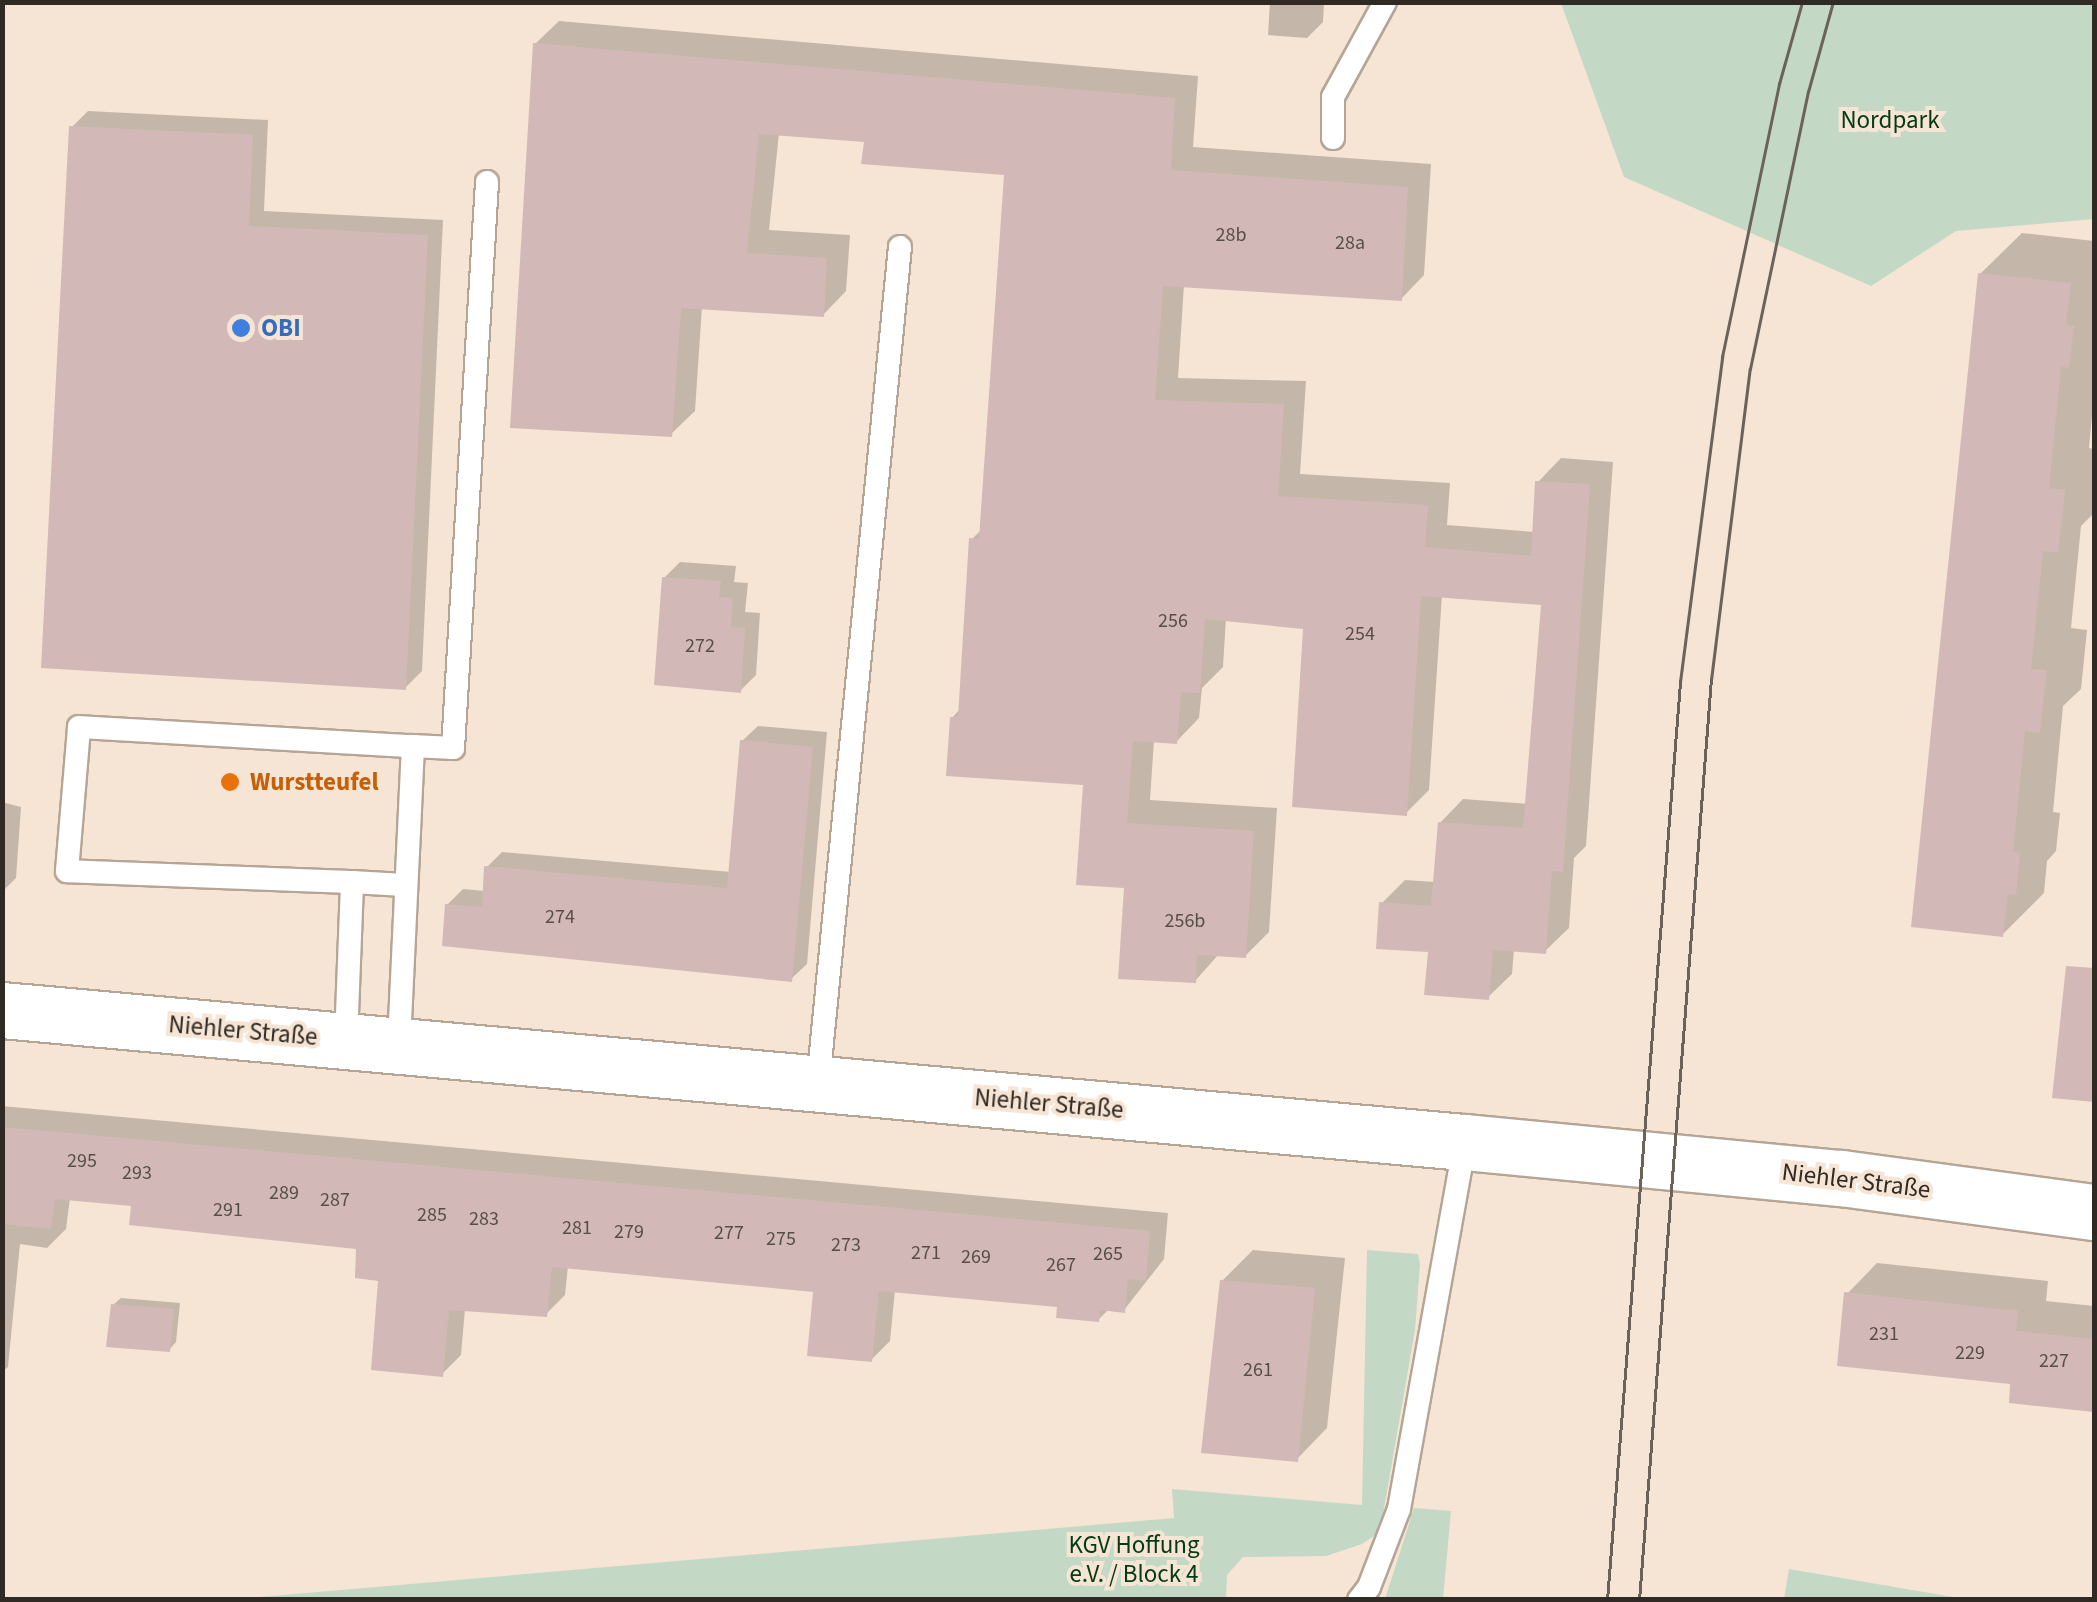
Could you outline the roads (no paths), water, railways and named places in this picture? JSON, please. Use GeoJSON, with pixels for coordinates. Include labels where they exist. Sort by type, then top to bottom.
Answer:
{"type":"FeatureCollection","features":[{"type":"Feature","properties":{"kind":"street","name":"Niehler Straße"},"geometry":{"type":"LineString","coordinates":[[2,1010],[1841,1178],[2094,1212]]}},
{"type":"Feature","properties":{"kind":"lane"},"geometry":{"type":"LineString","coordinates":[[1333,138],[1334,97],[1385,2]]}},
{"type":"Feature","properties":{"kind":"lane"},"geometry":{"type":"LineString","coordinates":[[404,886],[68,872],[78,728],[453,748],[487,182]]}},
{"type":"Feature","properties":{"kind":"lane"},"geometry":{"type":"LineString","coordinates":[[818,1083],[900,247]]}},
{"type":"Feature","properties":{"kind":"lane"},"geometry":{"type":"LineString","coordinates":[[400,1045],[413,746]]}},
{"type":"Feature","properties":{"kind":"lane"},"geometry":{"type":"LineString","coordinates":[[346,1040],[352,882]]}},
{"type":"Feature","properties":{"kind":"lane"},"geometry":{"type":"LineString","coordinates":[[1359,1600],[1369,1587],[1399,1508],[1464,1142]]}},
{"type":"Feature","properties":{"kind":"tram line"},"geometry":{"type":"LineString","coordinates":[[1607,1600],[1680,682],[1722,357],[1779,84],[1802,2]]}},
{"type":"Feature","properties":{"kind":"tram line"},"geometry":{"type":"LineString","coordinates":[[1639,1600],[1711,680],[1750,369],[1808,92],[1833,2]]}},
{"type":"Feature","properties":{"kind":"place","name":"OBI"},"geometry":{"type":"Point","coordinates":[241,328]}},
{"type":"Feature","properties":{"kind":"place","name":"Wurstteufel"},"geometry":{"type":"Point","coordinates":[230,782]}},
{"type":"Feature","properties":{"kind":"park label","name":"Nordpark"},"geometry":{"type":"Point","coordinates":[1890,120]}},
{"type":"Feature","properties":{"kind":"park label","name":"KGV Hoffung e.V. / Block 4"},"geometry":{"type":"Point","coordinates":[1134,1560]}}]}
